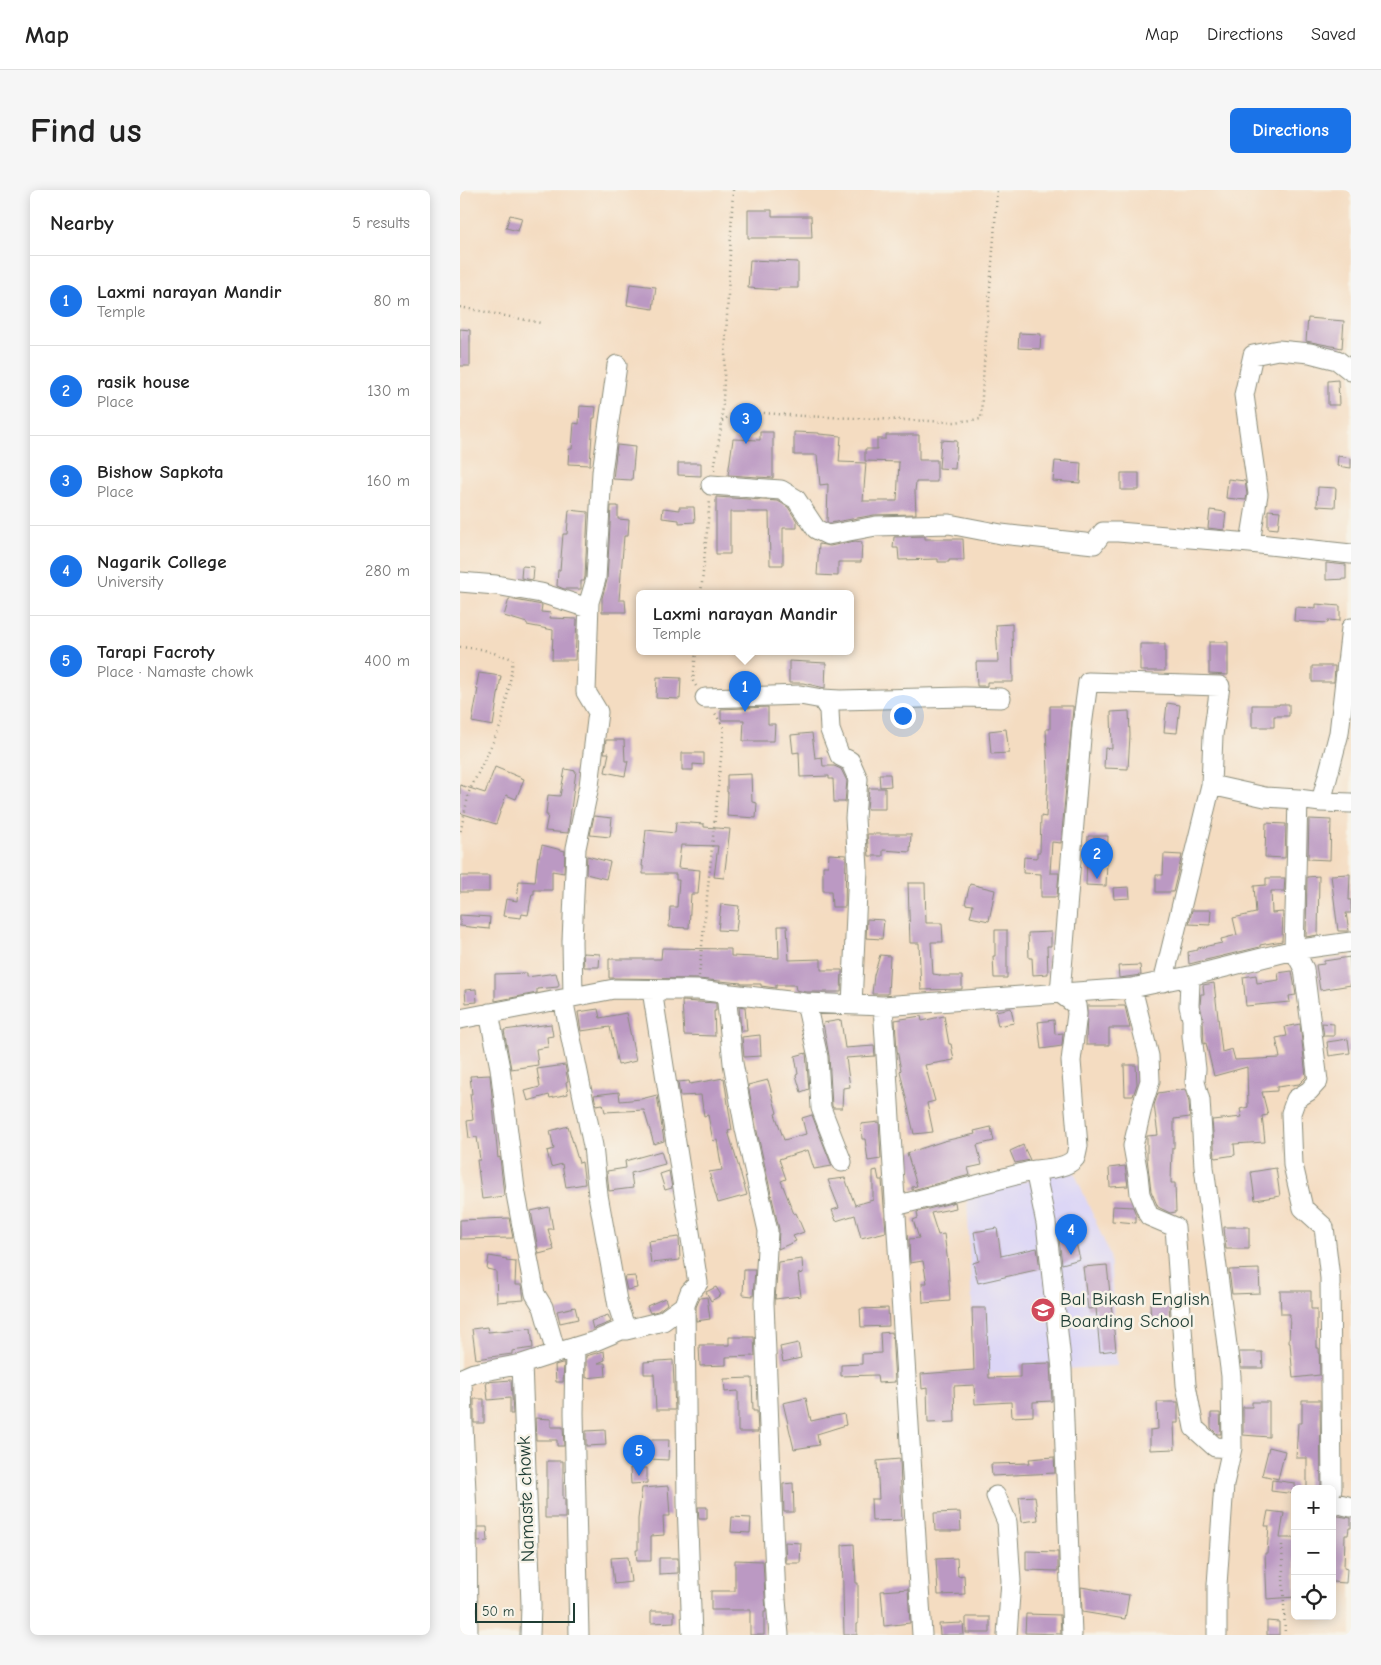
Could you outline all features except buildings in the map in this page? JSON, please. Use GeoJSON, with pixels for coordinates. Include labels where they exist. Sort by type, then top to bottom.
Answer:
{"type":"FeatureCollection","features":[{"type":"Feature","properties":{"kind":"street"},"geometry":{"type":"LineString","coordinates":[[1250,543],[1258,494],[1244,394],[1253,355],[1278,350],[1310,353],[1337,360],[1351,370]]}},
{"type":"Feature","properties":{"kind":"street"},"geometry":{"type":"LineString","coordinates":[[617,365],[602,472],[596,579],[588,608],[586,692],[598,712],[589,786],[576,848],[568,998],[593,1146],[598,1195],[618,1306],[626,1330]]}},
{"type":"Feature","properties":{"kind":"street"},"geometry":{"type":"LineString","coordinates":[[711,485],[781,490],[796,499],[816,529],[828,535],[876,526],[949,524],[1001,534],[1094,544],[1103,532],[1250,543],[1351,554]]}},
{"type":"Feature","properties":{"kind":"street"},"geometry":{"type":"LineString","coordinates":[[460,582],[496,585],[541,593],[588,608]]}},
{"type":"Feature","properties":{"kind":"street"},"geometry":{"type":"LineString","coordinates":[[1321,802],[1339,733],[1351,628]]}},
{"type":"Feature","properties":{"kind":"street"},"geometry":{"type":"LineString","coordinates":[[1060,993],[1082,726],[1088,682],[1220,686],[1213,735],[1211,785],[1163,982]]}},
{"type":"Feature","properties":{"kind":"street"},"geometry":{"type":"LineString","coordinates":[[705,698],[800,695],[840,700],[964,696],[1001,698]]}},
{"type":"Feature","properties":{"kind":"street"},"geometry":{"type":"LineString","coordinates":[[822,698],[829,710],[830,730],[840,756],[850,761],[858,779],[855,818],[858,869],[852,1005]]}},
{"type":"Feature","properties":{"kind":"street"},"geometry":{"type":"LineString","coordinates":[[1211,785],[1265,797],[1351,803]]}},
{"type":"Feature","properties":{"kind":"street"},"geometry":{"type":"LineString","coordinates":[[1298,799],[1294,950],[1304,969],[1318,1081],[1309,1091],[1296,1099],[1291,1113],[1294,1165],[1303,1208],[1324,1227],[1330,1278],[1332,1485]]}},
{"type":"Feature","properties":{"kind":"street"},"geometry":{"type":"LineString","coordinates":[[460,1019],[614,989],[698,990],[806,1003],[883,1006],[1132,988],[1194,975],[1294,950],[1351,942]]}},
{"type":"Feature","properties":{"kind":"street"},"geometry":{"type":"LineString","coordinates":[[1194,975],[1190,981],[1189,1006],[1192,1019],[1196,1069],[1195,1082],[1200,1100],[1204,1167],[1231,1376],[1232,1448],[1224,1484],[1217,1585],[1217,1635]]}},
{"type":"Feature","properties":{"kind":"street"},"geometry":{"type":"LineString","coordinates":[[1132,988],[1149,1056],[1150,1081],[1133,1146],[1140,1194],[1149,1216],[1175,1227],[1186,1385],[1194,1428],[1215,1447],[1232,1448]]}},
{"type":"Feature","properties":{"kind":"street"},"geometry":{"type":"LineString","coordinates":[[652,990],[698,1283],[690,1292],[685,1305],[687,1503],[692,1635]]}},
{"type":"Feature","properties":{"kind":"street"},"geometry":{"type":"LineString","coordinates":[[726,993],[735,1072],[745,1129],[768,1231],[764,1303],[779,1635]]}},
{"type":"Feature","properties":{"kind":"street"},"geometry":{"type":"LineString","coordinates":[[895,1206],[1035,1170],[1056,1167],[1071,1162],[1076,1156],[1078,1146],[1071,1061],[1077,1014],[1076,1005],[1060,993]]}},
{"type":"Feature","properties":{"kind":"street"},"geometry":{"type":"LineString","coordinates":[[806,1003],[818,1057],[821,1108],[842,1162]]}},
{"type":"Feature","properties":{"kind":"street"},"geometry":{"type":"LineString","coordinates":[[883,1006],[922,1635]]}},
{"type":"Feature","properties":{"kind":"street"},"geometry":{"type":"LineString","coordinates":[[490,1014],[500,1068],[515,1189],[535,1294],[542,1307],[556,1354]]}},
{"type":"Feature","properties":{"kind":"street"},"geometry":{"type":"LineString","coordinates":[[1035,1170],[1046,1223],[1062,1369],[1072,1635]]}},
{"type":"Feature","properties":{"kind":"street"},"geometry":{"type":"LineString","coordinates":[[468,1635],[468,1514],[461,1379],[474,1373],[522,1364],[556,1354],[621,1330],[663,1321],[685,1305]]}},
{"type":"Feature","properties":{"kind":"street"},"geometry":{"type":"LineString","coordinates":[[575,1348],[574,1413],[579,1635]]}},
{"type":"Feature","properties":{"kind":"street","name":"Namaste chowk"},"geometry":{"type":"LineString","coordinates":[[522,1364],[531,1605],[530,1635]]}},
{"type":"Feature","properties":{"kind":"street"},"geometry":{"type":"LineString","coordinates":[[996,1496],[1007,1522],[1011,1581],[1007,1635]]}},
{"type":"Feature","properties":{"kind":"street"},"geometry":{"type":"LineString","coordinates":[[1336,1503],[1351,1507]]}},
{"type":"Feature","properties":{"kind":"path"},"geometry":{"type":"LineString","coordinates":[[701,590],[711,485],[722,421],[733,190]]}},
{"type":"Feature","properties":{"kind":"path"},"geometry":{"type":"LineString","coordinates":[[722,421],[737,411],[803,416],[954,422],[981,419],[983,363],[993,265],[997,190]]}},
{"type":"Feature","properties":{"kind":"path"},"geometry":{"type":"LineString","coordinates":[[460,307],[541,323]]}},
{"type":"Feature","properties":{"kind":"path"},"geometry":{"type":"LineString","coordinates":[[460,647],[481,649],[513,659],[502,723],[469,792],[460,834]]}},
{"type":"Feature","properties":{"kind":"path"},"geometry":{"type":"LineString","coordinates":[[696,655],[693,681],[724,728],[698,990]]}},
{"type":"Feature","properties":{"kind":"path"},"geometry":{"type":"LineString","coordinates":[[1282,1545],[1286,1635]]}},
{"type":"Feature","properties":{"kind":"shaded area","name":"Bal Bikash English Boarding School"},"geometry":{"type":"Polygon","coordinates":[[[1073,1169],[1110,1255],[1117,1366],[975,1374],[967,1196],[1073,1169]]]}},
{"type":"Feature","properties":{"kind":"place","name":"Bishow Sapkota"},"geometry":{"type":"Point","coordinates":[746,444]}},
{"type":"Feature","properties":{"kind":"place","name":"Laxmi narayan Mandir"},"geometry":{"type":"Point","coordinates":[745,712]}},
{"type":"Feature","properties":{"kind":"place","name":"rasik house"},"geometry":{"type":"Point","coordinates":[1097,879]}},
{"type":"Feature","properties":{"kind":"place","name":"Nagarik College"},"geometry":{"type":"Point","coordinates":[1071,1255]}},
{"type":"Feature","properties":{"kind":"place","name":"Bal Bikash English Boarding School"},"geometry":{"type":"Point","coordinates":[1043,1310]}},
{"type":"Feature","properties":{"kind":"place","name":"Tarapi Facroty"},"geometry":{"type":"Point","coordinates":[639,1476]}}]}
